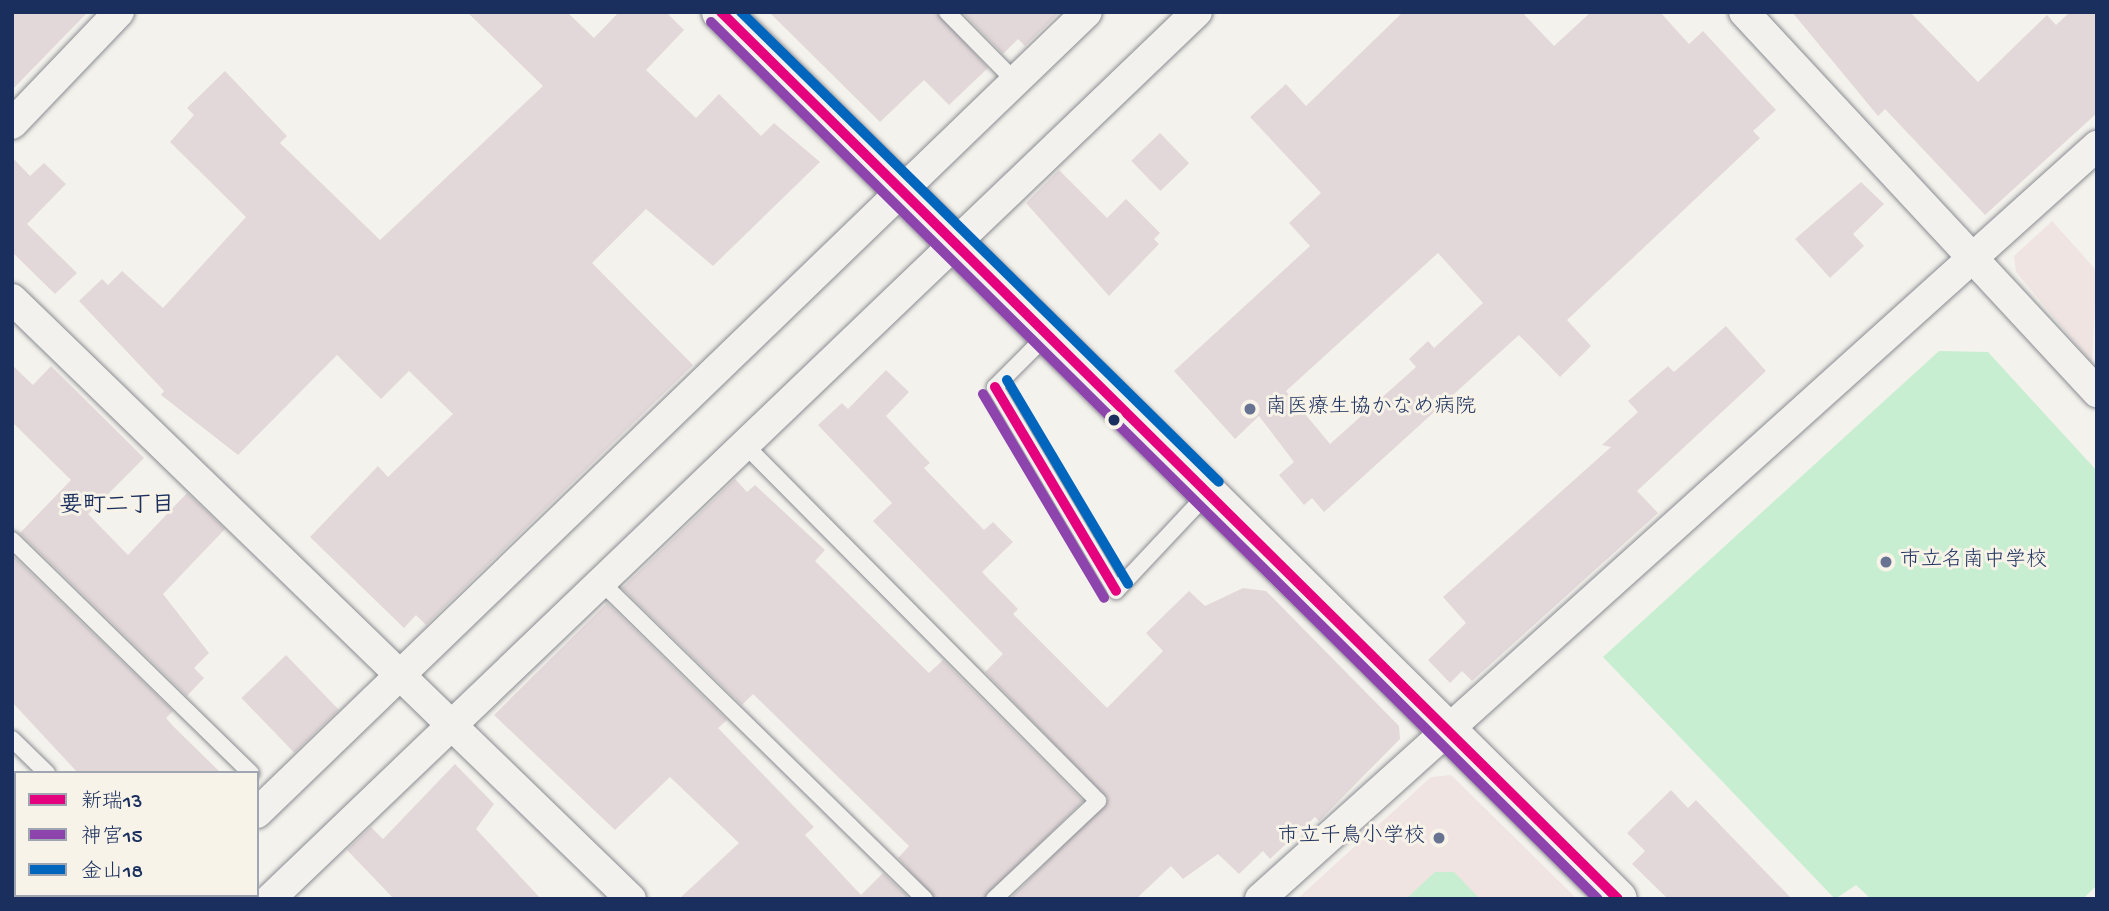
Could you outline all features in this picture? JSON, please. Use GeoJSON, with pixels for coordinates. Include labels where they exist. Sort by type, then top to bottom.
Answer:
{"type":"FeatureCollection","features":[{"type":"Feature","properties":{"kind":"street"},"geometry":{"type":"LineString","coordinates":[[12,124],[118,12]]}},
{"type":"Feature","properties":{"kind":"street"},"geometry":{"type":"LineString","coordinates":[[721,12],[899,191],[1451,730],[1618,899]]}},
{"type":"Feature","properties":{"kind":"street"},"geometry":{"type":"LineString","coordinates":[[263,796],[402,673],[1087,12]]}},
{"type":"Feature","properties":{"kind":"street"},"geometry":{"type":"LineString","coordinates":[[270,899],[452,720],[1197,12]]}},
{"type":"Feature","properties":{"kind":"street"},"geometry":{"type":"LineString","coordinates":[[1744,12],[1973,256],[2097,393]]}},
{"type":"Feature","properties":{"kind":"street"},"geometry":{"type":"LineString","coordinates":[[1259,899],[1451,730],[2097,146]]}},
{"type":"Feature","properties":{"kind":"street"},"geometry":{"type":"LineString","coordinates":[[12,299],[452,720],[631,899]]}},
{"type":"Feature","properties":{"kind":"lane"},"geometry":{"type":"LineString","coordinates":[[947,12],[1015,81]]}},
{"type":"Feature","properties":{"kind":"lane"},"geometry":{"type":"LineString","coordinates":[[1047,335],[995,387],[1116,591],[1209,492]]}},
{"type":"Feature","properties":{"kind":"lane"},"geometry":{"type":"LineString","coordinates":[[743,443],[1098,801],[994,899]]}},
{"type":"Feature","properties":{"kind":"lane"},"geometry":{"type":"LineString","coordinates":[[12,540],[249,771]]}},
{"type":"Feature","properties":{"kind":"lane"},"geometry":{"type":"LineString","coordinates":[[599,580],[925,899]]}},
{"type":"Feature","properties":{"kind":"lane"},"geometry":{"type":"LineString","coordinates":[[12,739],[45,771]]}},
{"type":"Feature","properties":{"kind":"shaded area"},"geometry":{"type":"Polygon","coordinates":[[[2052,221],[2097,271],[2092,363],[2016,272],[2014,256],[2052,221]]]}},
{"type":"Feature","properties":{"kind":"shaded area","name":"市立千鳥小学校"},"geometry":{"type":"Polygon","coordinates":[[[1451,775],[1577,899],[1297,899],[1431,777],[1451,775]]]}},
{"type":"Feature","properties":{"kind":"green space","name":"市立名南中学校"},"geometry":{"type":"Polygon","coordinates":[[[1939,351],[1988,352],[2097,471],[2097,885],[2083,899],[1871,899],[1856,885],[1835,899],[1603,657],[1939,351]]]}},
{"type":"Feature","properties":{"kind":"green space"},"geometry":{"type":"Polygon","coordinates":[[[1435,872],[1454,872],[1480,899],[1406,899],[1435,872]]]}},
{"type":"Feature","properties":{"kind":"building"},"geometry":{"type":"Polygon","coordinates":[[[12,12],[88,12],[12,90],[12,12]]]}},
{"type":"Feature","properties":{"kind":"building"},"geometry":{"type":"Polygon","coordinates":[[[467,12],[567,12],[594,38],[619,12],[666,12],[684,30],[646,70],[696,118],[719,94],[761,136],[774,123],[820,162],[713,266],[646,209],[592,263],[693,365],[426,625],[416,615],[404,628],[310,537],[378,466],[388,477],[453,414],[409,371],[381,399],[337,355],[238,455],[161,395],[164,391],[79,301],[102,279],[108,285],[122,271],[163,308],[246,217],[170,142],[194,115],[187,108],[225,71],[287,136],[280,143],[380,240],[543,86],[467,12]]]}},
{"type":"Feature","properties":{"kind":"building"},"geometry":{"type":"Polygon","coordinates":[[[769,12],[937,12],[988,68],[949,105],[924,80],[880,122],[769,12]]]}},
{"type":"Feature","properties":{"kind":"building"},"geometry":{"type":"Polygon","coordinates":[[[962,12],[1060,12],[1025,46],[1018,39],[1003,54],[962,12]]]}},
{"type":"Feature","properties":{"kind":"building"},"geometry":{"type":"Polygon","coordinates":[[[1403,12],[1522,12],[1554,46],[1591,12],[1660,12],[1689,44],[1703,31],[1776,110],[1753,131],[1760,138],[1567,320],[1591,346],[1560,377],[1519,335],[1324,512],[1312,498],[1304,505],[1279,475],[1294,462],[1259,416],[1235,439],[1174,371],[1310,246],[1289,223],[1321,193],[1250,117],[1286,84],[1306,106],[1403,12]],[[1438,253],[1286,391],[1330,444],[1416,367],[1409,359],[1428,341],[1434,348],[1483,303],[1438,253]]]}},
{"type":"Feature","properties":{"kind":"building"},"geometry":{"type":"Polygon","coordinates":[[[1792,12],[1910,12],[1978,82],[2047,15],[2056,25],[2070,12],[2097,12],[2097,113],[1985,215],[1885,109],[1878,116],[1792,12]]]}},
{"type":"Feature","properties":{"kind":"building"},"geometry":{"type":"Polygon","coordinates":[[[1160,133],[1189,163],[1160,191],[1131,161],[1160,133]]]}},
{"type":"Feature","properties":{"kind":"building"},"geometry":{"type":"Polygon","coordinates":[[[12,157],[30,176],[44,163],[66,184],[27,224],[77,273],[55,294],[12,252],[12,157]]]}},
{"type":"Feature","properties":{"kind":"building"},"geometry":{"type":"Polygon","coordinates":[[[1059,170],[1107,218],[1126,199],[1160,233],[1154,239],[1159,244],[1109,296],[1026,203],[1059,170]]]}},
{"type":"Feature","properties":{"kind":"building"},"geometry":{"type":"Polygon","coordinates":[[[1861,182],[1884,204],[1853,234],[1864,246],[1830,278],[1795,239],[1861,182]]]}},
{"type":"Feature","properties":{"kind":"building"},"geometry":{"type":"Polygon","coordinates":[[[1726,326],[1766,371],[1637,491],[1658,513],[1472,681],[1462,671],[1450,683],[1428,660],[1466,623],[1443,597],[1611,447],[1602,445],[1638,412],[1628,401],[1668,366],[1674,372],[1726,326]]]}},
{"type":"Feature","properties":{"kind":"building"},"geometry":{"type":"Polygon","coordinates":[[[12,365],[33,385],[51,366],[144,458],[88,514],[128,555],[187,493],[225,529],[163,594],[209,653],[194,668],[204,678],[187,696],[20,533],[71,480],[12,422],[12,365]]]}},
{"type":"Feature","properties":{"kind":"building"},"geometry":{"type":"Polygon","coordinates":[[[886,370],[909,392],[886,416],[930,463],[924,468],[984,530],[993,522],[1013,542],[982,572],[1018,609],[1013,614],[1107,708],[1163,651],[1146,633],[1189,591],[1205,606],[1243,588],[1266,591],[1399,726],[1400,739],[1319,821],[1315,817],[1270,859],[1263,851],[1239,874],[1218,854],[1183,879],[1171,866],[1136,899],[1010,899],[1108,799],[985,672],[1003,654],[873,521],[892,503],[818,425],[842,403],[848,409],[886,370]]]}},
{"type":"Feature","properties":{"kind":"building"},"geometry":{"type":"Polygon","coordinates":[[[735,479],[747,492],[755,485],[825,550],[815,561],[929,673],[943,660],[1083,801],[984,899],[935,899],[898,858],[909,846],[753,694],[742,705],[622,588],[735,479]]]}},
{"type":"Feature","properties":{"kind":"building"},"geometry":{"type":"Polygon","coordinates":[[[12,555],[173,711],[166,718],[219,771],[76,771],[12,702],[12,555]]]}},
{"type":"Feature","properties":{"kind":"building"},"geometry":{"type":"Polygon","coordinates":[[[607,603],[727,720],[718,728],[814,827],[805,835],[861,895],[883,873],[910,899],[679,899],[739,843],[670,777],[615,830],[494,715],[607,603]]]}},
{"type":"Feature","properties":{"kind":"building"},"geometry":{"type":"Polygon","coordinates":[[[286,655],[339,710],[294,753],[241,698],[286,655]]]}},
{"type":"Feature","properties":{"kind":"building"},"geometry":{"type":"Polygon","coordinates":[[[455,764],[494,804],[476,829],[541,899],[394,899],[347,850],[371,827],[383,839],[455,764]]]}},
{"type":"Feature","properties":{"kind":"building"},"geometry":{"type":"Polygon","coordinates":[[[1671,790],[1688,808],[1696,800],[1792,899],[1668,899],[1632,864],[1645,851],[1627,833],[1671,790]]]}},
{"type":"Feature","properties":{"kind":"transit line","name":"新瑞13"},"geometry":{"type":"LineString","coordinates":[[721,12],[1618,899]]}},
{"type":"Feature","properties":{"kind":"transit line","name":"金山18"},"geometry":{"type":"LineString","coordinates":[[741,12],[1219,482]]}},
{"type":"Feature","properties":{"kind":"transit line","name":"神宮15"},"geometry":{"type":"LineString","coordinates":[[711,22],[1598,899]]}},
{"type":"Feature","properties":{"kind":"transit line","name":"金山18"},"geometry":{"type":"LineString","coordinates":[[1007,380],[1128,584]]}},
{"type":"Feature","properties":{"kind":"transit line","name":"新瑞13"},"geometry":{"type":"LineString","coordinates":[[995,387],[1116,591]]}},
{"type":"Feature","properties":{"kind":"transit line","name":"神宮15"},"geometry":{"type":"LineString","coordinates":[[983,394],[1104,598]]}},
{"type":"Feature","properties":{"kind":"place","name":"南医療生協かなめ病院"},"geometry":{"type":"Point","coordinates":[1250,409]}},
{"type":"Feature","properties":{"kind":"place","name":"市立名南中学校"},"geometry":{"type":"Point","coordinates":[1886,562]}},
{"type":"Feature","properties":{"kind":"place","name":"市立千鳥小学校"},"geometry":{"type":"Point","coordinates":[1439,838]}},
{"type":"Feature","properties":{"kind":"district","name":"要町二丁目"},"geometry":{"type":"Point","coordinates":[117,507]}}]}
